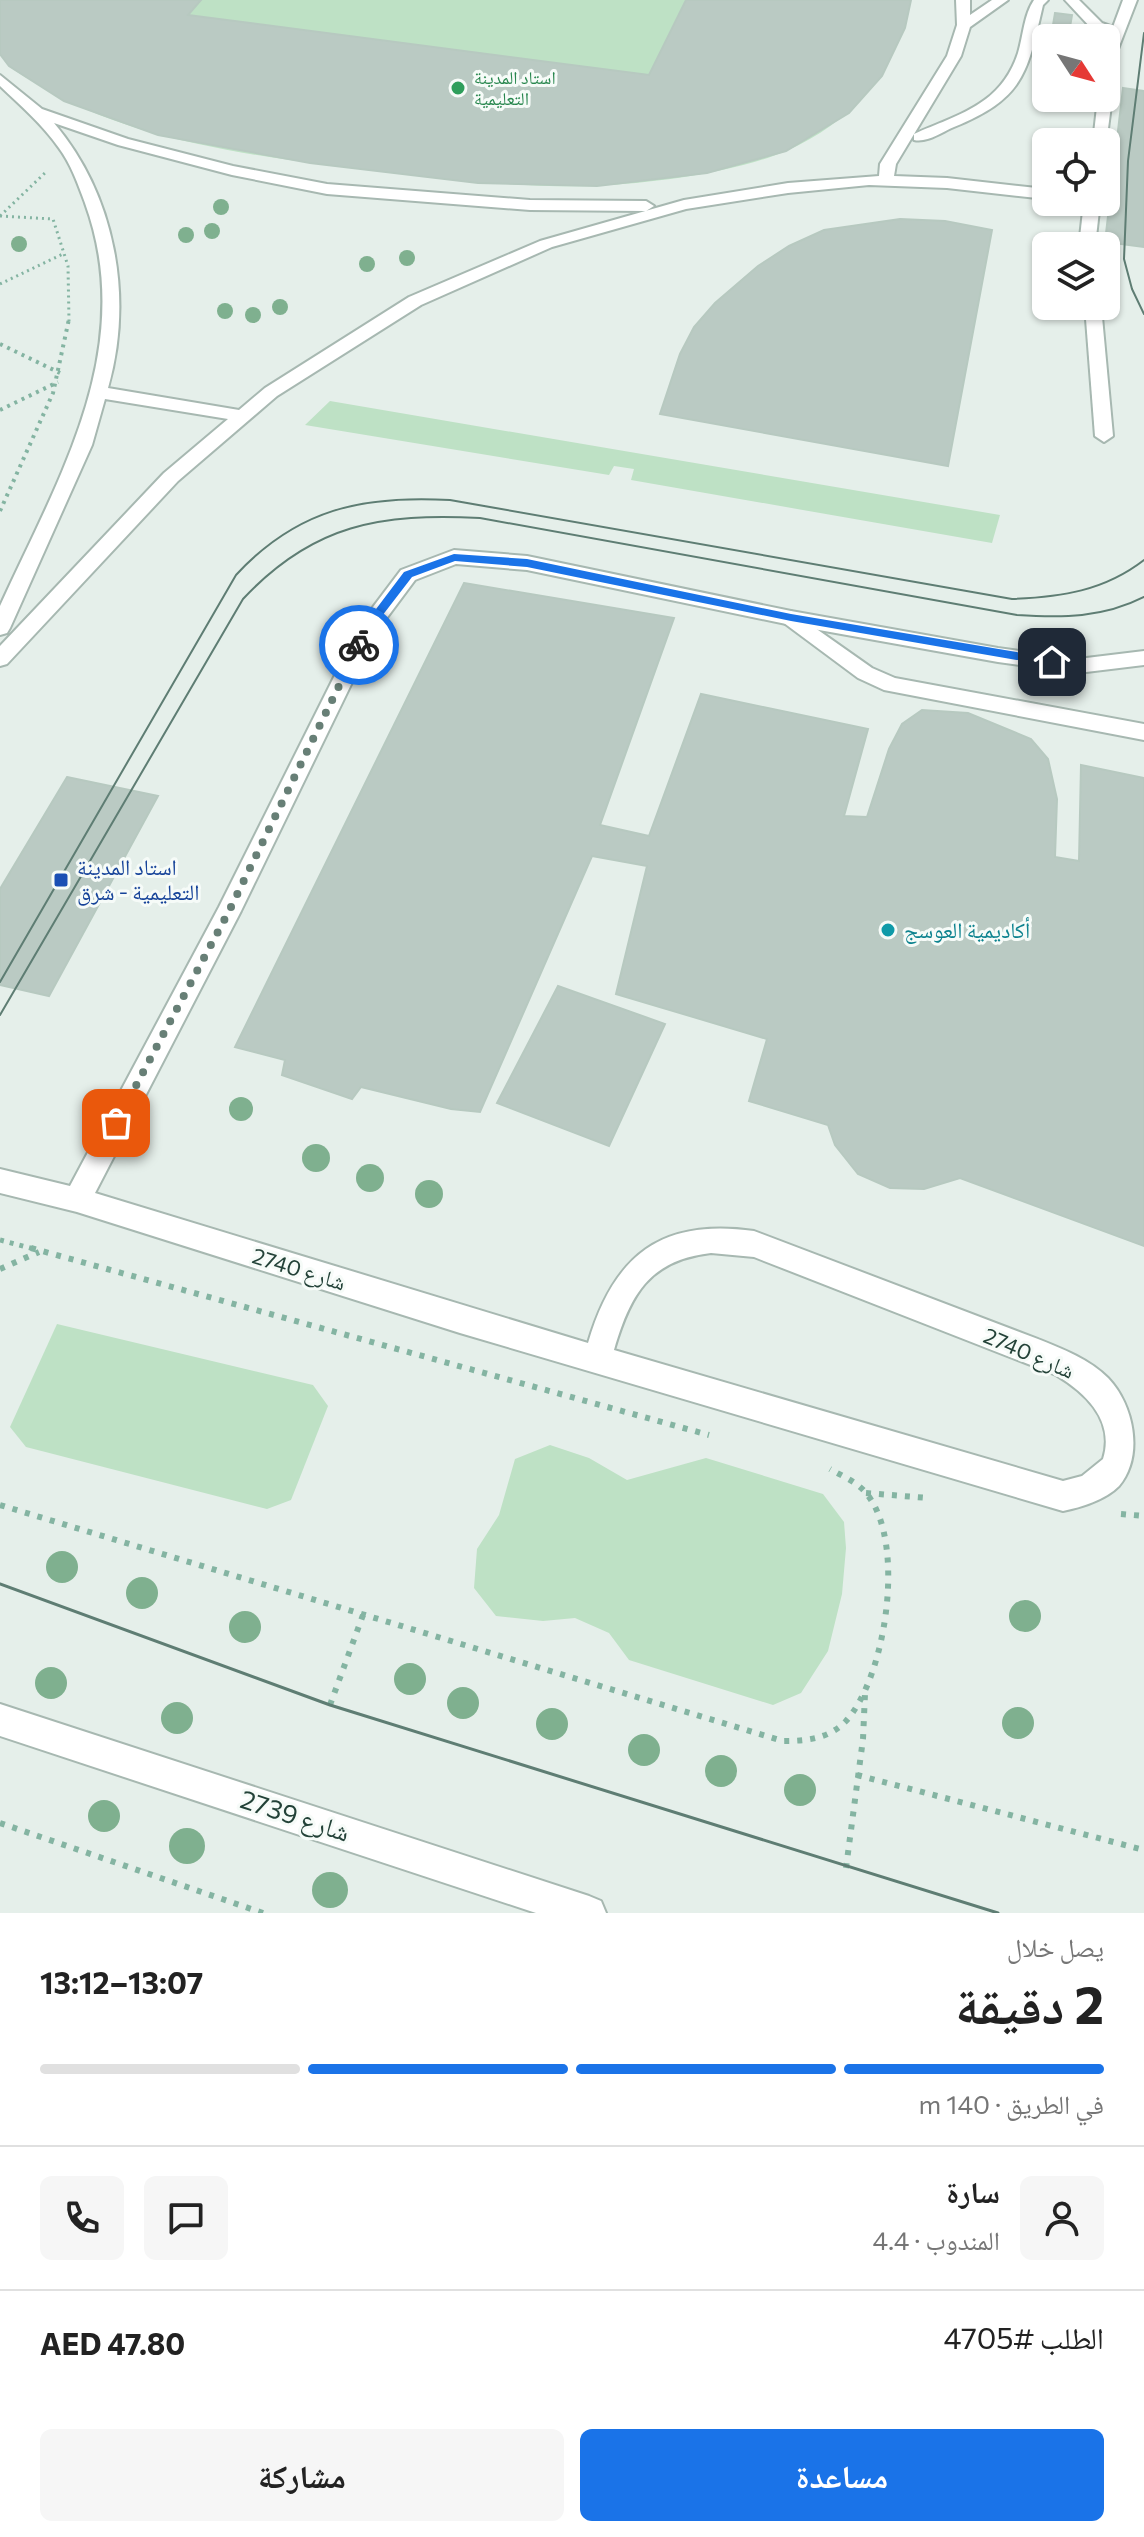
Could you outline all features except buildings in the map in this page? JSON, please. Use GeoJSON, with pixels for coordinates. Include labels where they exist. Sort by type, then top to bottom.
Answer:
{"type":"FeatureCollection","features":[{"type":"Feature","properties":{"kind":"street"},"geometry":{"type":"LineString","coordinates":[[886,181],[888,164],[954,56],[964,25],[963,0]]}},
{"type":"Feature","properties":{"kind":"street"},"geometry":{"type":"LineString","coordinates":[[964,25],[1001,0]]}},
{"type":"Feature","properties":{"kind":"street"},"geometry":{"type":"LineString","coordinates":[[919,137],[979,110],[1010,86],[1027,43],[1037,4],[1041,0]]}},
{"type":"Feature","properties":{"kind":"street"},"geometry":{"type":"LineString","coordinates":[[1072,0],[1095,24]]}},
{"type":"Feature","properties":{"kind":"street"},"geometry":{"type":"LineString","coordinates":[[1120,25],[1130,0]]}},
{"type":"Feature","properties":{"kind":"street"},"geometry":{"type":"LineString","coordinates":[[0,79],[37,112],[72,156],[104,234],[111,292],[109,355],[83,445],[0,628]]}},
{"type":"Feature","properties":{"kind":"street"},"geometry":{"type":"LineString","coordinates":[[37,112],[123,142],[232,170],[327,189],[530,205],[684,205]]}},
{"type":"Feature","properties":{"kind":"street"},"geometry":{"type":"LineString","coordinates":[[0,659],[171,477],[271,392],[415,301],[546,244],[684,205],[788,188],[886,181],[947,183],[1032,192]]}},
{"type":"Feature","properties":{"kind":"street"},"geometry":{"type":"LineString","coordinates":[[1094,320],[1104,436]]}},
{"type":"Feature","properties":{"kind":"street"},"geometry":{"type":"LineString","coordinates":[[98,392],[243,416]]}},
{"type":"Feature","properties":{"kind":"street"},"geometry":{"type":"LineString","coordinates":[[77,1200],[229,911],[368,628],[408,575],[454,557],[527,563],[791,618],[1078,666],[1144,658]]}},
{"type":"Feature","properties":{"kind":"street"},"geometry":{"type":"LineString","coordinates":[[791,618],[865,673],[891,685],[1144,732]]}},
{"type":"Feature","properties":{"kind":"street","name":"شارع 2740"},"geometry":{"type":"LineString","coordinates":[[0,1181],[77,1200],[597,1358],[1063,1496],[1089,1491],[1109,1475],[1120,1452],[1119,1426],[1108,1400],[1088,1378],[1009,1342],[754,1244],[725,1238],[697,1239],[671,1247],[650,1261],[631,1281],[615,1305],[597,1358]]}},
{"type":"Feature","properties":{"kind":"street","name":"شارع 2739"},"geometry":{"type":"LineString","coordinates":[[0,1720],[589,1913]]}},
{"type":"Feature","properties":{"kind":"path"},"geometry":{"type":"LineString","coordinates":[[0,511],[34,444],[59,381],[70,317],[68,264],[53,219],[0,216],[41,174],[72,156]]}},
{"type":"Feature","properties":{"kind":"path"},"geometry":{"type":"LineString","coordinates":[[0,284],[65,253]]}},
{"type":"Feature","properties":{"kind":"path"},"geometry":{"type":"LineString","coordinates":[[0,344],[61,373]]}},
{"type":"Feature","properties":{"kind":"path"},"geometry":{"type":"LineString","coordinates":[[0,410],[59,381]]}},
{"type":"Feature","properties":{"kind":"path"},"geometry":{"type":"LineString","coordinates":[[0,1240],[719,1437]]}},
{"type":"Feature","properties":{"kind":"path"},"geometry":{"type":"LineString","coordinates":[[0,1269],[40,1252]]}},
{"type":"Feature","properties":{"kind":"path"},"geometry":{"type":"LineString","coordinates":[[827,1467],[865,1493],[884,1534],[889,1574],[875,1657],[865,1691],[846,1868]]}},
{"type":"Feature","properties":{"kind":"path"},"geometry":{"type":"LineString","coordinates":[[0,1505],[783,1741],[816,1741],[846,1721],[865,1691]]}},
{"type":"Feature","properties":{"kind":"path"},"geometry":{"type":"LineString","coordinates":[[330,1705],[363,1615]]}},
{"type":"Feature","properties":{"kind":"path"},"geometry":{"type":"LineString","coordinates":[[857,1775],[1144,1850]]}},
{"type":"Feature","properties":{"kind":"path"},"geometry":{"type":"LineString","coordinates":[[0,1823],[263,1913]]}},
{"type":"Feature","properties":{"kind":"green space","name":"استاد المدينة التعليمية"},"geometry":{"type":"Polygon","coordinates":[[[0,0],[911,0],[895,49],[868,91],[831,125],[809,139],[765,159],[693,176],[570,186],[517,185],[298,161],[206,146],[116,121],[75,104],[7,64],[0,25],[0,0]]]}},
{"type":"Feature","properties":{"kind":"green space"},"geometry":{"type":"Polygon","coordinates":[[[330,401],[1000,515],[992,543],[631,480],[634,469],[614,466],[609,475],[305,425],[330,401]]]}},
{"type":"Feature","properties":{"kind":"green space"},"geometry":{"type":"Polygon","coordinates":[[[57,1324],[313,1385],[328,1406],[291,1500],[267,1509],[26,1447],[10,1427],[57,1324]]]}},
{"type":"Feature","properties":{"kind":"green space"},"geometry":{"type":"Polygon","coordinates":[[[550,1445],[589,1458],[627,1480],[706,1458],[823,1494],[844,1522],[846,1548],[842,1594],[828,1651],[801,1693],[773,1705],[629,1660],[609,1633],[575,1618],[543,1621],[496,1616],[474,1588],[477,1549],[499,1515],[515,1459],[550,1445]]]}},
{"type":"Feature","properties":{"kind":"tram line"},"geometry":{"type":"LineString","coordinates":[[1144,33],[1128,161],[1124,259],[1132,289],[1144,314]]}},
{"type":"Feature","properties":{"kind":"tram line"},"geometry":{"type":"LineString","coordinates":[[0,982],[236,575],[283,535],[333,511],[388,500],[450,500],[1012,599],[1048,596],[1098,585],[1144,560]]}},
{"type":"Feature","properties":{"kind":"tram line"},"geometry":{"type":"LineString","coordinates":[[0,1015],[243,599],[296,554],[351,528],[411,518],[480,518],[1017,615],[1098,613],[1144,597]]}},
{"type":"Feature","properties":{"kind":"tram line"},"geometry":{"type":"LineString","coordinates":[[0,1584],[330,1705],[998,1913]]}},
{"type":"Feature","properties":{"kind":"way so far"},"geometry":{"type":"LineString","coordinates":[[116,1123],[229,911],[359,645]]}},
{"type":"Feature","properties":{"kind":"place","name":"استاد المدينة التعليمية"},"geometry":{"type":"Point","coordinates":[458,88]}},
{"type":"Feature","properties":{"kind":"place","name":"استاد المدينة التعليمية - شرق"},"geometry":{"type":"Point","coordinates":[61,880]}},
{"type":"Feature","properties":{"kind":"place","name":"أكاديمية العوسج"},"geometry":{"type":"Point","coordinates":[888,930]}},
{"type":"Feature","properties":{"kind":"route"},"geometry":{"type":"LineString","coordinates":[[359,645],[408,575],[454,557],[527,563],[791,618],[1052,662]]}}]}
